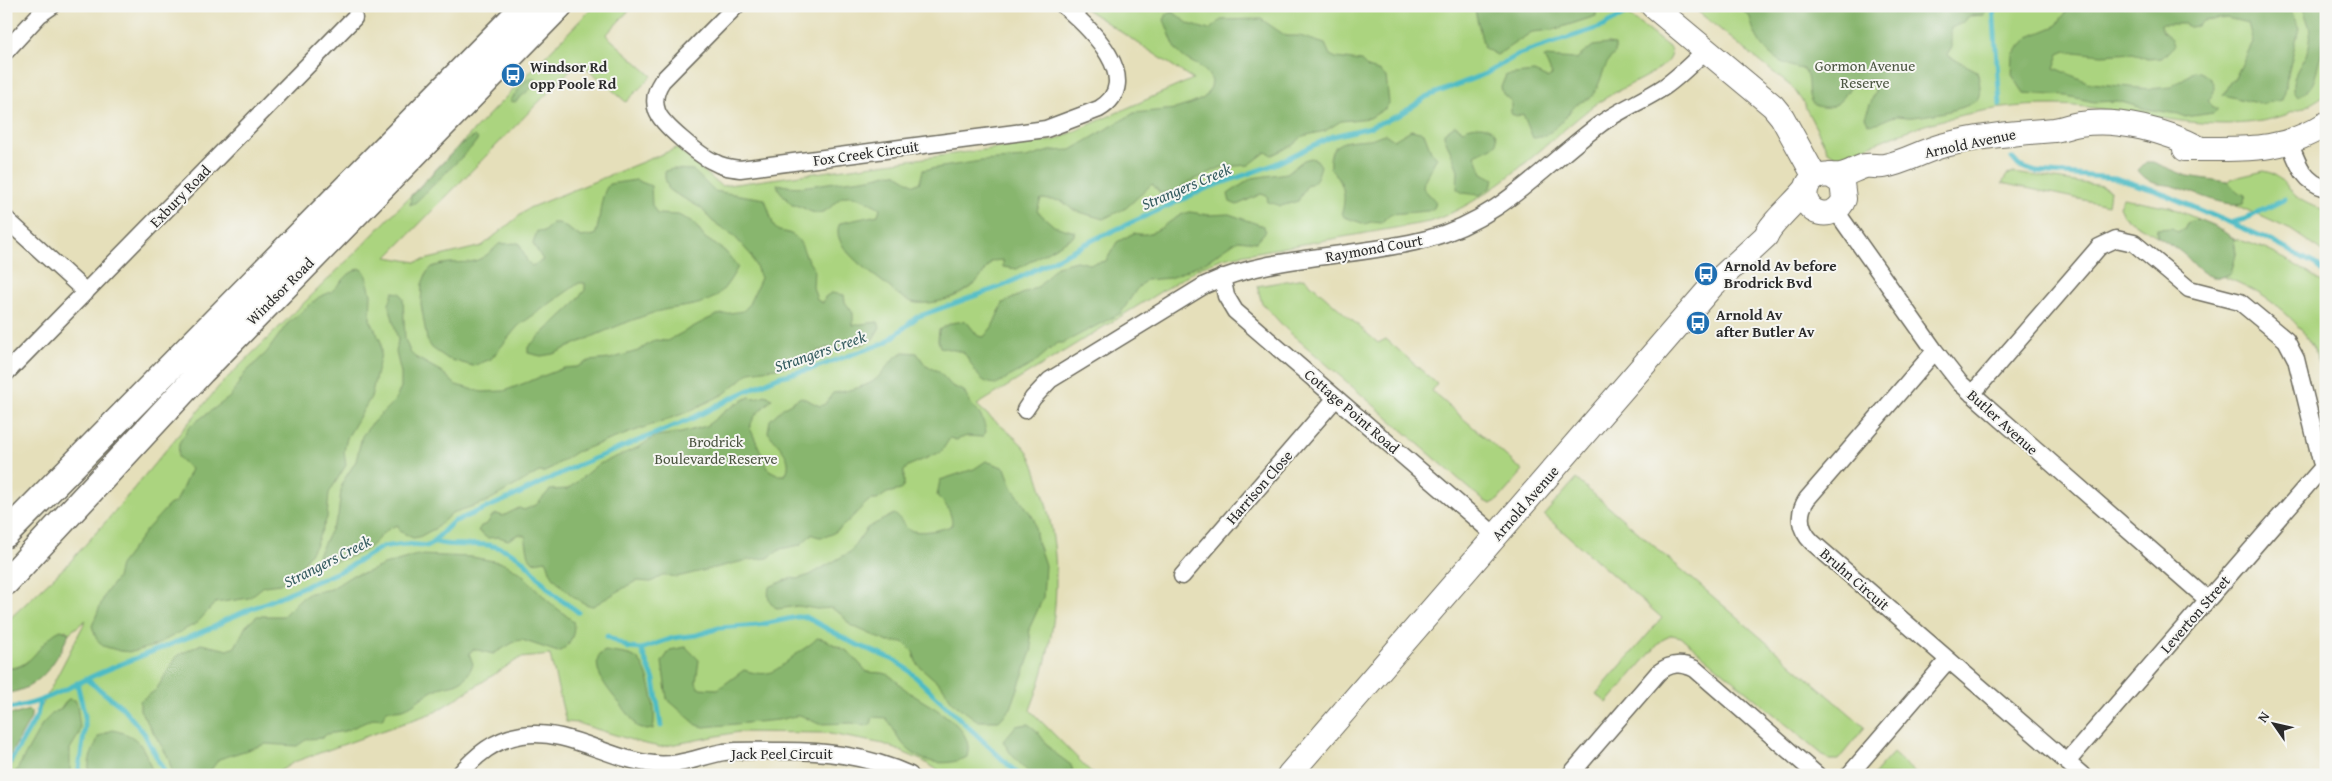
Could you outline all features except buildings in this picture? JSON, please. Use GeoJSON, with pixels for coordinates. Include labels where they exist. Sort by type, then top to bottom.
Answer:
{"type":"FeatureCollection","features":[{"type":"Feature","properties":{"kind":"main road","name":"Windsor Road"},"geometry":{"type":"LineString","coordinates":[[6,534],[526,6]]}},
{"type":"Feature","properties":{"kind":"main road","name":"Windsor Road"},"geometry":{"type":"LineString","coordinates":[[6,582],[208,365],[559,6]]}},
{"type":"Feature","properties":{"kind":"street"},"geometry":{"type":"LineString","coordinates":[[6,51],[39,14],[52,6]]}},
{"type":"Feature","properties":{"kind":"street","name":"Fox Creek Circuit"},"geometry":{"type":"LineString","coordinates":[[736,6],[662,81],[655,96],[655,104],[663,121],[705,156],[720,165],[740,169],[1046,129],[1099,108],[1106,104],[1115,92],[1115,71],[1096,37],[1064,6]]}},
{"type":"Feature","properties":{"kind":"street"},"geometry":{"type":"LineString","coordinates":[[1653,6],[1773,106],[1782,117],[1817,180],[1808,204],[1832,207],[1842,184],[1817,180]]}},
{"type":"Feature","properties":{"kind":"street","name":"Exbury Road"},"geometry":{"type":"LineString","coordinates":[[6,373],[354,18]]}},
{"type":"Feature","properties":{"kind":"street","name":"Raymond Court"},"geometry":{"type":"LineString","coordinates":[[1025,410],[1042,387],[1059,374],[1205,285],[1222,277],[1251,270],[1426,240],[1464,227],[1512,198],[1601,123],[1665,86],[1701,45]]}},
{"type":"Feature","properties":{"kind":"street","name":"Arnold Avenue"},"geometry":{"type":"LineString","coordinates":[[1289,775],[1712,286],[1766,236],[1769,228],[1817,180],[1846,174],[1864,166],[1885,166],[1940,146],[2027,131],[2056,130],[2080,124],[2132,126],[2170,135],[2201,149],[2252,150],[2289,141],[2326,124]]}},
{"type":"Feature","properties":{"kind":"street"},"geometry":{"type":"LineString","coordinates":[[2289,141],[2304,176],[2315,184],[2326,188]]}},
{"type":"Feature","properties":{"kind":"street","name":"Arnold Avenue"},"geometry":{"type":"LineString","coordinates":[[1766,236],[1777,236],[1832,207],[1872,179],[1885,166]]}},
{"type":"Feature","properties":{"kind":"street","name":"Butler Avenue"},"geometry":{"type":"LineString","coordinates":[[1832,207],[1934,351],[1972,394],[2208,600]]}},
{"type":"Feature","properties":{"kind":"street"},"geometry":{"type":"LineString","coordinates":[[6,219],[86,292]]}},
{"type":"Feature","properties":{"kind":"street"},"geometry":{"type":"LineString","coordinates":[[1972,394],[2098,247],[2110,240],[2128,240],[2190,289],[2240,302],[2286,340],[2296,359],[2324,469]]}},
{"type":"Feature","properties":{"kind":"street","name":"Cottage Point Road"},"geometry":{"type":"LineString","coordinates":[[1222,277],[1226,296],[1235,311],[1496,536]]}},
{"type":"Feature","properties":{"kind":"street","name":"Bruhn Circuit"},"geometry":{"type":"LineString","coordinates":[[1934,351],[1807,499],[1800,518],[1804,531],[1812,542],[2082,775]]}},
{"type":"Feature","properties":{"kind":"street","name":"Harrison Close"},"geometry":{"type":"LineString","coordinates":[[1182,576],[1336,398]]}},
{"type":"Feature","properties":{"kind":"street","name":"Leverton Street"},"geometry":{"type":"LineString","coordinates":[[2067,762],[2324,469]]}},
{"type":"Feature","properties":{"kind":"street"},"geometry":{"type":"LineString","coordinates":[[1849,775],[1948,660]]}},
{"type":"Feature","properties":{"kind":"street"},"geometry":{"type":"LineString","coordinates":[[1570,775],[1658,672],[1672,664],[1680,664],[1695,669],[1817,775]]}},
{"type":"Feature","properties":{"kind":"street","name":"Jack Peel Circuit"},"geometry":{"type":"LineString","coordinates":[[459,775],[474,758],[495,744],[521,735],[535,734],[563,738],[644,763],[687,768],[734,751],[818,751],[865,758],[910,775]]}},
{"type":"Feature","properties":{"kind":"green space","name":"Brodrick Boulevarde Reserve"},"geometry":{"type":"Polygon","coordinates":[[[594,6],[633,6],[606,35],[652,76],[626,102],[579,61],[387,257],[416,262],[482,246],[529,208],[677,148],[721,186],[1055,140],[1193,79],[1081,6],[1617,6],[1670,48],[1671,54],[1660,68],[1596,104],[1494,188],[1452,213],[1429,222],[1223,258],[1199,268],[977,405],[1014,437],[1028,452],[1049,515],[1054,543],[1056,572],[1052,628],[1040,683],[1030,710],[1094,775],[946,775],[923,761],[884,744],[825,733],[738,732],[660,747],[641,743],[577,723],[566,722],[550,655],[520,658],[435,712],[294,762],[274,775],[6,775],[86,620],[69,633],[66,630],[47,641],[24,664],[12,668],[6,668],[6,622],[69,563],[221,384],[357,251],[594,6]]]}},
{"type":"Feature","properties":{"kind":"green space"},"geometry":{"type":"Polygon","coordinates":[[[1474,6],[1596,6],[1596,16],[1553,30],[1532,32],[1497,55],[1484,48],[1474,6]]]}},
{"type":"Feature","properties":{"kind":"green space","name":"Gormon Avenue Reserve"},"geometry":{"type":"Polygon","coordinates":[[[1691,6],[2326,6],[2326,94],[2295,111],[2262,121],[2228,124],[2194,122],[2056,105],[2000,108],[1945,119],[1918,127],[1892,136],[1840,159],[1828,151],[1802,101],[1793,88],[1691,6]]]}},
{"type":"Feature","properties":{"kind":"green space"},"geometry":{"type":"Polygon","coordinates":[[[1737,6],[1987,6],[1984,15],[1969,16],[1964,22],[1951,28],[1951,49],[1947,55],[1977,71],[1980,88],[1978,98],[1974,102],[1958,109],[1911,117],[1897,116],[1872,124],[1868,123],[1865,117],[1875,92],[1874,85],[1869,80],[1854,83],[1842,99],[1834,105],[1825,107],[1816,105],[1809,97],[1808,80],[1804,69],[1784,63],[1768,52],[1756,36],[1750,17],[1737,6]]]}},
{"type":"Feature","properties":{"kind":"green space"},"geometry":{"type":"Polygon","coordinates":[[[2070,6],[2288,6],[2299,28],[2282,100],[2261,104],[2223,95],[2230,82],[2235,78],[2253,42],[2248,23],[2227,18],[2203,21],[2198,26],[2190,27],[2184,24],[2161,24],[2162,31],[2172,39],[2174,46],[2162,58],[2147,59],[2133,53],[2102,55],[2066,51],[2059,54],[2054,68],[2090,83],[2149,89],[2171,87],[2195,71],[2209,78],[2214,86],[2214,91],[2208,100],[2212,106],[2218,109],[2214,113],[2185,117],[2179,114],[2146,109],[2118,101],[2094,102],[2067,96],[2024,93],[2012,75],[2013,54],[2029,37],[2056,26],[2070,6]]]}},
{"type":"Feature","properties":{"kind":"green space"},"geometry":{"type":"Polygon","coordinates":[[[2302,6],[2326,6],[2326,13],[2323,41],[2315,77],[2308,90],[2298,96],[2293,91],[2293,84],[2297,71],[2309,48],[2310,37],[2302,6]]]}},
{"type":"Feature","properties":{"kind":"green space"},"geometry":{"type":"Polygon","coordinates":[[[1173,12],[1189,24],[1209,30],[1221,20],[1261,19],[1286,36],[1300,36],[1325,44],[1330,55],[1336,58],[1361,61],[1368,68],[1381,72],[1386,77],[1389,103],[1386,108],[1370,118],[1341,121],[1325,131],[1303,136],[1293,145],[1272,155],[1266,152],[1249,165],[1222,167],[1187,183],[1177,191],[1160,193],[1152,184],[1126,208],[1103,219],[1073,210],[1062,201],[1041,199],[1037,211],[1054,226],[1075,232],[1073,237],[1017,269],[1003,267],[1003,260],[992,261],[981,277],[968,289],[952,298],[934,302],[916,303],[903,298],[861,265],[845,249],[838,231],[840,223],[878,215],[880,208],[862,199],[846,196],[824,212],[814,213],[792,205],[779,190],[777,184],[797,187],[809,186],[890,173],[897,174],[914,185],[920,182],[923,170],[981,161],[1026,158],[1049,151],[1071,150],[1134,113],[1175,109],[1191,104],[1204,98],[1211,87],[1212,81],[1204,70],[1183,57],[1177,50],[1164,20],[1167,14],[1173,12]]]}},
{"type":"Feature","properties":{"kind":"green space"},"geometry":{"type":"Polygon","coordinates":[[[1615,45],[1615,53],[1605,67],[1594,94],[1577,104],[1552,131],[1533,138],[1523,114],[1517,116],[1511,114],[1511,101],[1503,94],[1501,87],[1506,75],[1534,72],[1547,78],[1552,75],[1544,57],[1576,59],[1593,46],[1615,45]]]}},
{"type":"Feature","properties":{"kind":"green space"},"geometry":{"type":"Polygon","coordinates":[[[534,77],[536,84],[515,102],[510,101],[525,81],[534,77]]]}},
{"type":"Feature","properties":{"kind":"green space"},"geometry":{"type":"Polygon","coordinates":[[[1455,125],[1463,130],[1474,126],[1486,127],[1495,133],[1497,138],[1496,145],[1475,155],[1482,173],[1494,179],[1490,188],[1480,195],[1463,193],[1457,189],[1458,170],[1444,136],[1444,133],[1455,125]]]}},
{"type":"Feature","properties":{"kind":"green space"},"geometry":{"type":"Polygon","coordinates":[[[1411,130],[1424,133],[1431,151],[1437,157],[1424,181],[1423,188],[1436,202],[1434,208],[1428,211],[1390,214],[1381,223],[1371,222],[1365,224],[1344,217],[1342,212],[1343,188],[1330,168],[1332,152],[1341,143],[1347,141],[1370,139],[1385,134],[1394,140],[1411,130]]]}},
{"type":"Feature","properties":{"kind":"green space"},"geometry":{"type":"Polygon","coordinates":[[[475,136],[478,139],[471,148],[416,202],[410,205],[411,196],[460,145],[475,136]]]}},
{"type":"Feature","properties":{"kind":"green space"},"geometry":{"type":"Polygon","coordinates":[[[1311,158],[1317,160],[1321,166],[1317,178],[1307,185],[1298,201],[1281,206],[1268,202],[1267,196],[1261,194],[1237,205],[1230,202],[1228,194],[1252,178],[1287,173],[1304,160],[1311,158]]]}},
{"type":"Feature","properties":{"kind":"green space"},"geometry":{"type":"Polygon","coordinates":[[[2146,162],[2153,162],[2187,176],[2228,182],[2238,192],[2246,195],[2243,203],[2235,204],[2215,201],[2176,187],[2154,183],[2144,177],[2138,170],[2146,162]]]}},
{"type":"Feature","properties":{"kind":"green space"},"geometry":{"type":"Polygon","coordinates":[[[673,169],[693,170],[714,191],[765,199],[774,227],[779,231],[794,236],[798,240],[814,269],[813,287],[817,300],[823,303],[825,297],[831,293],[844,295],[845,302],[853,313],[853,325],[878,322],[880,327],[873,339],[862,345],[826,348],[814,352],[790,366],[750,372],[724,394],[685,413],[576,452],[545,472],[539,472],[486,502],[452,513],[436,528],[419,537],[413,538],[399,531],[398,525],[388,529],[372,545],[351,557],[319,562],[318,555],[338,516],[342,483],[356,461],[362,436],[396,399],[401,387],[401,373],[396,352],[398,340],[389,304],[393,292],[400,293],[403,299],[405,339],[410,352],[415,357],[442,372],[456,385],[482,392],[504,391],[564,368],[577,367],[589,361],[610,359],[638,351],[655,340],[667,341],[717,315],[743,311],[748,306],[761,278],[751,255],[734,236],[712,221],[701,208],[669,190],[665,171],[673,169]]]}},
{"type":"Feature","properties":{"kind":"green space"},"geometry":{"type":"Polygon","coordinates":[[[2264,171],[2270,172],[2279,178],[2300,199],[2326,210],[2326,254],[2291,230],[2236,205],[2242,203],[2238,192],[2228,182],[2230,179],[2264,171]]]}},
{"type":"Feature","properties":{"kind":"green space"},"geometry":{"type":"Polygon","coordinates":[[[2014,173],[2102,186],[2110,190],[2108,205],[2002,183],[2007,175],[2014,173]]]}},
{"type":"Feature","properties":{"kind":"green space"},"geometry":{"type":"Polygon","coordinates":[[[636,180],[651,186],[652,205],[657,214],[678,215],[693,222],[705,238],[725,251],[738,267],[719,294],[708,301],[643,316],[553,354],[541,356],[528,353],[528,347],[571,307],[585,290],[585,283],[579,283],[518,326],[491,359],[473,366],[448,359],[432,348],[427,340],[421,304],[422,284],[427,272],[432,267],[474,261],[489,253],[499,244],[519,243],[527,261],[532,266],[543,260],[533,244],[537,231],[544,232],[552,223],[559,223],[581,237],[595,235],[603,196],[609,184],[636,180]]]}},
{"type":"Feature","properties":{"kind":"green space"},"geometry":{"type":"Polygon","coordinates":[[[2123,198],[2170,207],[2198,219],[2187,223],[2184,229],[2177,232],[2157,229],[2157,236],[2124,217],[2119,206],[2123,198]]]}},
{"type":"Feature","properties":{"kind":"green space"},"geometry":{"type":"Polygon","coordinates":[[[1190,212],[1209,215],[1229,214],[1263,226],[1266,231],[1256,242],[1238,240],[1207,261],[1170,278],[1146,280],[1136,290],[1121,313],[1063,343],[1057,343],[1033,364],[996,384],[984,381],[963,352],[940,347],[938,340],[939,330],[951,323],[966,321],[978,336],[984,337],[992,327],[1003,303],[1039,286],[1057,266],[1076,261],[1090,264],[1106,261],[1117,242],[1134,233],[1150,233],[1190,212]]]}},
{"type":"Feature","properties":{"kind":"green space"},"geometry":{"type":"Polygon","coordinates":[[[2198,219],[2217,227],[2234,239],[2236,254],[2231,273],[2218,277],[2206,274],[2180,251],[2157,236],[2157,229],[2172,228],[2177,232],[2184,229],[2187,223],[2198,219]]]}},
{"type":"Feature","properties":{"kind":"green space"},"geometry":{"type":"Polygon","coordinates":[[[2234,239],[2258,246],[2294,264],[2326,285],[2326,408],[2320,366],[2306,336],[2283,311],[2269,300],[2224,277],[2231,273],[2236,254],[2234,239]]]}},
{"type":"Feature","properties":{"kind":"green space"},"geometry":{"type":"Polygon","coordinates":[[[360,268],[365,272],[371,294],[370,319],[381,342],[381,354],[371,397],[347,438],[344,451],[346,465],[329,493],[327,518],[315,546],[300,568],[280,584],[264,586],[249,598],[215,603],[197,623],[154,646],[132,652],[103,646],[96,638],[92,626],[105,594],[117,578],[120,565],[147,529],[169,505],[176,502],[191,469],[178,457],[179,443],[190,426],[230,397],[245,373],[267,352],[287,324],[319,297],[331,292],[349,274],[360,268]]]}},
{"type":"Feature","properties":{"kind":"green space"},"geometry":{"type":"Polygon","coordinates":[[[1304,278],[1378,343],[1386,339],[1437,384],[1432,391],[1523,471],[1498,500],[1491,504],[1484,501],[1287,330],[1262,303],[1257,286],[1304,278]]]}},
{"type":"Feature","properties":{"kind":"green space"},"geometry":{"type":"Polygon","coordinates":[[[904,352],[917,353],[926,366],[938,371],[952,386],[964,391],[982,419],[986,432],[982,437],[967,436],[956,440],[950,438],[941,452],[908,466],[904,471],[904,484],[901,490],[887,493],[877,500],[870,500],[843,526],[827,536],[819,537],[812,534],[800,545],[781,549],[768,558],[748,560],[677,577],[664,575],[651,582],[636,581],[593,606],[582,602],[565,589],[552,575],[546,560],[533,562],[529,557],[525,536],[519,534],[508,540],[499,537],[487,538],[478,531],[481,526],[487,524],[492,516],[497,514],[503,516],[519,508],[524,510],[536,505],[550,490],[568,489],[597,465],[639,447],[656,436],[681,433],[706,426],[728,409],[749,397],[755,398],[766,395],[772,399],[756,415],[750,428],[769,470],[779,475],[785,475],[788,469],[787,457],[768,432],[770,420],[784,407],[801,397],[820,406],[825,404],[833,393],[868,384],[876,379],[894,358],[904,352]]]}},
{"type":"Feature","properties":{"kind":"green space"},"geometry":{"type":"Polygon","coordinates":[[[986,461],[1005,468],[1012,487],[1034,519],[1037,541],[1045,565],[1043,598],[1029,629],[1032,649],[1011,708],[999,721],[978,721],[953,703],[943,687],[917,664],[913,652],[903,642],[888,642],[850,625],[842,615],[831,608],[817,609],[798,606],[778,609],[769,600],[768,594],[769,587],[791,578],[797,579],[810,575],[850,552],[867,528],[894,514],[908,529],[917,532],[943,529],[952,525],[948,509],[937,496],[940,480],[974,469],[986,461]]]}},
{"type":"Feature","properties":{"kind":"green space"},"geometry":{"type":"Polygon","coordinates":[[[1576,479],[1865,727],[1838,760],[1829,760],[1681,637],[1672,635],[1662,640],[1607,703],[1596,694],[1662,618],[1544,515],[1576,479]]]}},
{"type":"Feature","properties":{"kind":"green space"},"geometry":{"type":"Polygon","coordinates":[[[417,555],[472,557],[504,563],[521,573],[548,601],[573,621],[574,630],[569,643],[558,652],[522,640],[516,641],[493,654],[474,649],[469,653],[473,664],[464,679],[436,689],[406,708],[387,710],[382,719],[375,718],[345,731],[327,734],[322,738],[307,739],[297,746],[266,744],[219,759],[207,775],[173,775],[168,757],[140,710],[140,701],[156,690],[177,656],[201,644],[228,650],[235,647],[246,626],[257,616],[283,616],[299,600],[310,593],[331,589],[353,575],[365,573],[417,555]]]}},
{"type":"Feature","properties":{"kind":"green space"},"geometry":{"type":"Polygon","coordinates":[[[61,630],[69,633],[59,654],[45,673],[28,687],[6,693],[6,668],[15,668],[23,665],[47,640],[61,630]]]}},
{"type":"Feature","properties":{"kind":"green space"},"geometry":{"type":"Polygon","coordinates":[[[817,638],[849,652],[867,672],[887,674],[905,689],[947,717],[957,725],[964,735],[968,745],[967,757],[941,763],[917,756],[898,738],[886,718],[873,717],[871,724],[865,726],[852,723],[819,724],[800,715],[778,720],[704,727],[697,725],[667,699],[662,662],[670,650],[686,647],[699,660],[696,682],[698,688],[718,689],[744,670],[761,674],[773,671],[817,638]]]}},
{"type":"Feature","properties":{"kind":"green space"},"geometry":{"type":"Polygon","coordinates":[[[605,651],[629,655],[641,663],[649,680],[653,702],[653,729],[646,730],[636,726],[610,692],[599,673],[597,664],[599,655],[605,651]]]}},
{"type":"Feature","properties":{"kind":"green space"},"geometry":{"type":"Polygon","coordinates":[[[68,699],[75,700],[77,704],[80,728],[79,734],[70,749],[70,775],[14,775],[43,723],[54,712],[60,710],[68,699]]]}},
{"type":"Feature","properties":{"kind":"green space"},"geometry":{"type":"Polygon","coordinates":[[[29,710],[31,718],[6,762],[6,713],[16,714],[29,710]]]}},
{"type":"Feature","properties":{"kind":"green space"},"geometry":{"type":"Polygon","coordinates":[[[1028,724],[1036,730],[1052,751],[1071,765],[1074,775],[1031,775],[1011,754],[1003,741],[1016,726],[1028,724]]]}},
{"type":"Feature","properties":{"kind":"green space"},"geometry":{"type":"Polygon","coordinates":[[[112,730],[130,736],[141,745],[154,775],[91,775],[89,761],[98,737],[112,730]]]}},
{"type":"Feature","properties":{"kind":"green space"},"geometry":{"type":"Polygon","coordinates":[[[1893,753],[1914,772],[1918,775],[1873,775],[1893,753]]]}},
{"type":"Feature","properties":{"kind":"waterway","name":"Strangers Creek"},"geometry":{"type":"LineString","coordinates":[[6,708],[44,699],[102,672],[216,626],[225,620],[345,569],[382,547],[405,544],[429,546],[453,522],[512,497],[576,466],[689,420],[778,377],[814,368],[887,342],[917,317],[1005,285],[1095,239],[1205,189],[1273,165],[1333,136],[1367,128],[1400,115],[1426,97],[1485,74],[1519,54],[1601,27],[1639,6]]}},
{"type":"Feature","properties":{"kind":"waterway"},"geometry":{"type":"LineString","coordinates":[[1993,6],[2000,105]]}},
{"type":"Feature","properties":{"kind":"waterway"},"geometry":{"type":"LineString","coordinates":[[2012,158],[2019,166],[2037,172],[2115,178],[2154,190],[2261,236],[2315,264],[2326,273]]}},
{"type":"Feature","properties":{"kind":"waterway"},"geometry":{"type":"LineString","coordinates":[[2233,222],[2245,219],[2285,199]]}},
{"type":"Feature","properties":{"kind":"waterway"},"geometry":{"type":"LineString","coordinates":[[435,542],[449,545],[486,545],[504,549],[521,559],[556,596],[578,612]]}},
{"type":"Feature","properties":{"kind":"waterway"},"geometry":{"type":"LineString","coordinates":[[607,636],[629,648],[641,649],[673,638],[697,635],[719,628],[759,625],[797,617],[806,617],[853,643],[894,660],[907,669],[1019,775]]}},
{"type":"Feature","properties":{"kind":"waterway"},"geometry":{"type":"LineString","coordinates":[[641,649],[654,680],[661,726]]}},
{"type":"Feature","properties":{"kind":"waterway"},"geometry":{"type":"LineString","coordinates":[[86,679],[122,707],[144,733],[166,775]]}},
{"type":"Feature","properties":{"kind":"waterway"},"geometry":{"type":"LineString","coordinates":[[77,683],[85,716],[78,775]]}},
{"type":"Feature","properties":{"kind":"waterway"},"geometry":{"type":"LineString","coordinates":[[6,769],[37,716],[40,701]]}},
{"type":"Feature","properties":{"kind":"place","name":"Windsor Rd opp Poole Rd"},"geometry":{"type":"Point","coordinates":[513,75]}},
{"type":"Feature","properties":{"kind":"place","name":"Arnold Av before Brodrick Bvd"},"geometry":{"type":"Point","coordinates":[1706,274]}},
{"type":"Feature","properties":{"kind":"place","name":"Arnold Av after Butler Av"},"geometry":{"type":"Point","coordinates":[1698,323]}}]}
